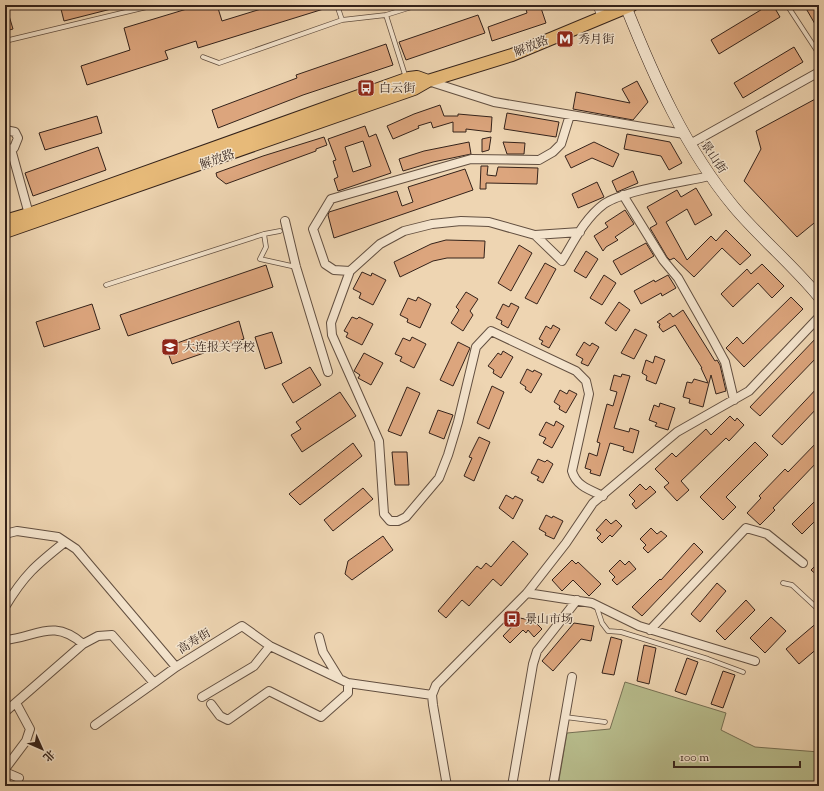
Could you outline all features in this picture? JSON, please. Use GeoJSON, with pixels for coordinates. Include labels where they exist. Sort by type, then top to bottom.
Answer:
{"type":"FeatureCollection","features":[{"type":"Feature","properties":{"kind":"main road","name":"解放路"},"geometry":{"type":"LineString","coordinates":[[5,221],[31,219],[414,89],[428,80],[512,55],[629,6]]}},
{"type":"Feature","properties":{"kind":"main road","name":"解放路"},"geometry":{"type":"LineString","coordinates":[[5,232],[31,219],[406,79],[417,77],[428,80]]}},
{"type":"Feature","properties":{"kind":"street"},"geometry":{"type":"LineString","coordinates":[[599,5],[603,17]]}},
{"type":"Feature","properties":{"kind":"street","name":"景山街"},"geometry":{"type":"LineString","coordinates":[[629,6],[650,66],[684,134],[710,176],[734,207],[819,297]]}},
{"type":"Feature","properties":{"kind":"street"},"geometry":{"type":"LineString","coordinates":[[690,144],[819,72]]}},
{"type":"Feature","properties":{"kind":"street"},"geometry":{"type":"LineString","coordinates":[[428,80],[494,102],[684,134]]}},
{"type":"Feature","properties":{"kind":"street"},"geometry":{"type":"LineString","coordinates":[[350,271],[334,270],[325,264],[313,229],[331,199],[471,159],[539,160],[553,152],[561,144],[570,114]]}},
{"type":"Feature","properties":{"kind":"street"},"geometry":{"type":"LineString","coordinates":[[5,129],[15,132],[18,138],[16,145],[8,149],[31,219]]}},
{"type":"Feature","properties":{"kind":"street"},"geometry":{"type":"LineString","coordinates":[[535,235],[562,261],[585,223],[604,204],[623,195],[710,176]]}},
{"type":"Feature","properties":{"kind":"street"},"geometry":{"type":"LineString","coordinates":[[623,195],[663,260],[678,278],[725,362],[734,400]]}},
{"type":"Feature","properties":{"kind":"street"},"geometry":{"type":"LineString","coordinates":[[285,221],[296,267],[328,372]]}},
{"type":"Feature","properties":{"kind":"street"},"geometry":{"type":"LineString","coordinates":[[580,232],[535,235],[489,222],[462,221],[432,224],[404,231],[380,244],[350,271],[331,322],[332,335],[379,441],[384,514],[390,521],[398,521],[406,517],[439,478],[458,422],[476,347],[491,331],[576,371],[586,381],[589,394],[572,471],[574,478],[582,486],[603,496]]}},
{"type":"Feature","properties":{"kind":"street"},"geometry":{"type":"LineString","coordinates":[[447,786],[432,695],[436,685],[527,593],[566,543],[593,504],[677,432],[749,391],[819,318]]}},
{"type":"Feature","properties":{"kind":"street"},"geometry":{"type":"LineString","coordinates":[[650,630],[746,528],[767,534],[803,563]]}},
{"type":"Feature","properties":{"kind":"street"},"geometry":{"type":"LineString","coordinates":[[5,534],[17,531],[58,537],[76,549],[176,667]]}},
{"type":"Feature","properties":{"kind":"street"},"geometry":{"type":"LineString","coordinates":[[5,607],[20,582],[36,564],[65,542]]}},
{"type":"Feature","properties":{"kind":"street"},"geometry":{"type":"LineString","coordinates":[[527,593],[577,600],[596,605],[650,630],[755,661]]}},
{"type":"Feature","properties":{"kind":"street"},"geometry":{"type":"LineString","coordinates":[[512,786],[532,664],[537,651],[577,600]]}},
{"type":"Feature","properties":{"kind":"street","name":"高寿街"},"geometry":{"type":"LineString","coordinates":[[95,725],[176,667],[242,626],[270,646],[348,683],[432,695]]}},
{"type":"Feature","properties":{"kind":"street"},"geometry":{"type":"LineString","coordinates":[[5,640],[49,629],[62,630],[74,636],[83,644]]}},
{"type":"Feature","properties":{"kind":"street"},"geometry":{"type":"LineString","coordinates":[[5,712],[83,644],[98,636],[112,635],[154,683]]}},
{"type":"Feature","properties":{"kind":"street"},"geometry":{"type":"LineString","coordinates":[[319,636],[323,652],[339,678]]}},
{"type":"Feature","properties":{"kind":"street"},"geometry":{"type":"LineString","coordinates":[[202,697],[254,666],[270,646]]}},
{"type":"Feature","properties":{"kind":"street"},"geometry":{"type":"LineString","coordinates":[[553,786],[572,677]]}},
{"type":"Feature","properties":{"kind":"street"},"geometry":{"type":"LineString","coordinates":[[211,704],[220,716],[228,720],[269,691],[321,717],[348,693],[348,683]]}},
{"type":"Feature","properties":{"kind":"street"},"geometry":{"type":"LineString","coordinates":[[16,703],[30,729],[26,741],[5,771],[19,778]]}},
{"type":"Feature","properties":{"kind":"lane"},"geometry":{"type":"LineString","coordinates":[[5,41],[155,5]]}},
{"type":"Feature","properties":{"kind":"lane"},"geometry":{"type":"LineString","coordinates":[[337,5],[342,20]]}},
{"type":"Feature","properties":{"kind":"lane"},"geometry":{"type":"LineString","coordinates":[[203,57],[219,63],[342,20],[386,15],[418,5]]}},
{"type":"Feature","properties":{"kind":"lane"},"geometry":{"type":"LineString","coordinates":[[788,5],[819,54]]}},
{"type":"Feature","properties":{"kind":"lane"},"geometry":{"type":"LineString","coordinates":[[386,15],[406,79]]}},
{"type":"Feature","properties":{"kind":"lane"},"geometry":{"type":"LineString","coordinates":[[106,285],[264,234],[280,231]]}},
{"type":"Feature","properties":{"kind":"lane"},"geometry":{"type":"LineString","coordinates":[[264,234],[266,247],[260,259],[296,267]]}},
{"type":"Feature","properties":{"kind":"lane"},"geometry":{"type":"LineString","coordinates":[[783,583],[792,585],[819,610]]}},
{"type":"Feature","properties":{"kind":"lane"},"geometry":{"type":"LineString","coordinates":[[596,605],[602,623],[608,631],[621,632],[708,659],[743,672]]}},
{"type":"Feature","properties":{"kind":"lane"},"geometry":{"type":"LineString","coordinates":[[565,717],[605,722]]}},
{"type":"Feature","properties":{"kind":"green space"},"geometry":{"type":"Polygon","coordinates":[[[625,682],[726,713],[721,730],[755,747],[819,752],[819,786],[558,786],[567,733],[610,729],[625,682]]]}},
{"type":"Feature","properties":{"kind":"building"},"geometry":{"type":"Polygon","coordinates":[[[60,5],[119,5],[119,7],[64,21],[60,5]]]}},
{"type":"Feature","properties":{"kind":"building"},"geometry":{"type":"Polygon","coordinates":[[[200,5],[217,5],[222,21],[274,5],[330,5],[330,7],[198,48],[196,41],[165,51],[168,59],[87,85],[81,66],[130,50],[124,28],[200,5]]]}},
{"type":"Feature","properties":{"kind":"building"},"geometry":{"type":"Polygon","coordinates":[[[525,5],[540,5],[546,23],[492,41],[488,27],[527,13],[525,5]]]}},
{"type":"Feature","properties":{"kind":"building"},"geometry":{"type":"Polygon","coordinates":[[[769,5],[773,5],[780,17],[719,54],[711,40],[769,5]]]}},
{"type":"Feature","properties":{"kind":"building"},"geometry":{"type":"Polygon","coordinates":[[[804,5],[819,5],[819,31],[804,5]]]}},
{"type":"Feature","properties":{"kind":"building"},"geometry":{"type":"Polygon","coordinates":[[[7,9],[13,29],[5,31],[5,10],[7,9]]]}},
{"type":"Feature","properties":{"kind":"building"},"geometry":{"type":"Polygon","coordinates":[[[478,15],[485,33],[406,60],[399,42],[478,15]]]}},
{"type":"Feature","properties":{"kind":"building"},"geometry":{"type":"Polygon","coordinates":[[[386,44],[393,65],[303,95],[218,128],[212,110],[297,78],[296,75],[386,44]]]}},
{"type":"Feature","properties":{"kind":"building"},"geometry":{"type":"Polygon","coordinates":[[[794,47],[803,62],[743,98],[734,83],[794,47]]]}},
{"type":"Feature","properties":{"kind":"building"},"geometry":{"type":"Polygon","coordinates":[[[637,81],[648,102],[633,120],[573,109],[576,92],[630,103],[622,89],[637,81]]]}},
{"type":"Feature","properties":{"kind":"building"},"geometry":{"type":"Polygon","coordinates":[[[819,97],[819,219],[797,237],[744,181],[761,149],[756,131],[819,97]]]}},
{"type":"Feature","properties":{"kind":"building"},"geometry":{"type":"Polygon","coordinates":[[[440,105],[444,116],[458,116],[458,114],[492,117],[491,132],[466,129],[466,132],[453,132],[453,122],[433,128],[431,122],[418,126],[419,128],[393,139],[387,126],[414,114],[440,105]]]}},
{"type":"Feature","properties":{"kind":"building"},"geometry":{"type":"Polygon","coordinates":[[[507,113],[559,122],[556,137],[504,129],[507,113]]]}},
{"type":"Feature","properties":{"kind":"building"},"geometry":{"type":"Polygon","coordinates":[[[97,116],[102,133],[45,150],[39,133],[97,116]]]}},
{"type":"Feature","properties":{"kind":"building"},"geometry":{"type":"Polygon","coordinates":[[[365,126],[369,137],[376,134],[391,173],[338,191],[334,179],[338,177],[333,161],[336,160],[328,139],[365,126]],[[363,141],[345,147],[353,172],[371,166],[363,141]]]}},
{"type":"Feature","properties":{"kind":"building"},"geometry":{"type":"Polygon","coordinates":[[[627,134],[670,142],[682,163],[669,170],[661,156],[624,149],[627,134]]]}},
{"type":"Feature","properties":{"kind":"building"},"geometry":{"type":"Polygon","coordinates":[[[324,137],[327,145],[316,149],[316,151],[226,184],[217,177],[216,173],[263,156],[324,137]]]}},
{"type":"Feature","properties":{"kind":"building"},"geometry":{"type":"Polygon","coordinates":[[[491,137],[489,150],[482,152],[482,139],[491,137]]]}},
{"type":"Feature","properties":{"kind":"building"},"geometry":{"type":"Polygon","coordinates":[[[469,142],[471,154],[433,162],[403,171],[399,159],[424,151],[469,142]]]}},
{"type":"Feature","properties":{"kind":"building"},"geometry":{"type":"Polygon","coordinates":[[[503,142],[525,143],[524,154],[507,154],[503,142]]]}},
{"type":"Feature","properties":{"kind":"building"},"geometry":{"type":"Polygon","coordinates":[[[594,142],[619,154],[613,167],[592,158],[571,168],[565,156],[594,142]]]}},
{"type":"Feature","properties":{"kind":"building"},"geometry":{"type":"Polygon","coordinates":[[[98,147],[106,170],[33,196],[25,173],[98,147]]]}},
{"type":"Feature","properties":{"kind":"building"},"geometry":{"type":"Polygon","coordinates":[[[481,166],[488,166],[487,175],[496,176],[498,167],[538,168],[537,184],[486,183],[486,189],[480,189],[481,166]]]}},
{"type":"Feature","properties":{"kind":"building"},"geometry":{"type":"Polygon","coordinates":[[[465,169],[473,190],[334,238],[328,215],[329,212],[397,191],[402,206],[413,202],[408,187],[465,169]]]}},
{"type":"Feature","properties":{"kind":"building"},"geometry":{"type":"Polygon","coordinates":[[[633,171],[638,183],[617,192],[612,181],[633,171]]]}},
{"type":"Feature","properties":{"kind":"building"},"geometry":{"type":"Polygon","coordinates":[[[597,182],[604,197],[578,208],[572,194],[597,182]]]}},
{"type":"Feature","properties":{"kind":"building"},"geometry":{"type":"Polygon","coordinates":[[[696,188],[712,215],[695,225],[687,209],[666,222],[687,260],[711,236],[716,241],[726,230],[751,255],[740,265],[722,248],[694,277],[674,258],[670,260],[667,257],[650,228],[657,224],[647,207],[677,190],[681,197],[696,188]]]}},
{"type":"Feature","properties":{"kind":"building"},"geometry":{"type":"Polygon","coordinates":[[[625,210],[634,224],[615,237],[618,240],[606,247],[603,251],[594,236],[608,227],[605,223],[625,210]]]}},
{"type":"Feature","properties":{"kind":"building"},"geometry":{"type":"Polygon","coordinates":[[[446,240],[485,241],[484,258],[447,258],[433,261],[400,277],[394,262],[431,244],[446,240]]]}},
{"type":"Feature","properties":{"kind":"building"},"geometry":{"type":"Polygon","coordinates":[[[646,243],[654,256],[621,275],[613,261],[646,243]]]}},
{"type":"Feature","properties":{"kind":"building"},"geometry":{"type":"Polygon","coordinates":[[[519,245],[532,253],[511,291],[498,283],[519,245]]]}},
{"type":"Feature","properties":{"kind":"building"},"geometry":{"type":"Polygon","coordinates":[[[586,251],[598,259],[586,278],[574,271],[586,251]]]}},
{"type":"Feature","properties":{"kind":"building"},"geometry":{"type":"Polygon","coordinates":[[[545,263],[556,269],[537,304],[525,298],[545,263]]]}},
{"type":"Feature","properties":{"kind":"building"},"geometry":{"type":"Polygon","coordinates":[[[762,264],[784,286],[772,298],[758,283],[733,307],[721,294],[747,269],[751,274],[762,264]]]}},
{"type":"Feature","properties":{"kind":"building"},"geometry":{"type":"Polygon","coordinates":[[[266,265],[273,287],[128,336],[120,315],[266,265]]]}},
{"type":"Feature","properties":{"kind":"building"},"geometry":{"type":"Polygon","coordinates":[[[362,272],[371,276],[372,273],[386,280],[373,305],[359,298],[361,293],[353,289],[362,272]]]}},
{"type":"Feature","properties":{"kind":"building"},"geometry":{"type":"Polygon","coordinates":[[[604,275],[616,283],[602,305],[590,298],[604,275]]]}},
{"type":"Feature","properties":{"kind":"building"},"geometry":{"type":"Polygon","coordinates":[[[668,275],[676,288],[662,296],[661,293],[641,304],[634,291],[654,280],[655,282],[668,275]]]}},
{"type":"Feature","properties":{"kind":"building"},"geometry":{"type":"Polygon","coordinates":[[[466,292],[478,299],[470,311],[473,315],[463,331],[451,323],[459,310],[456,307],[466,292]]]}},
{"type":"Feature","properties":{"kind":"building"},"geometry":{"type":"Polygon","coordinates":[[[418,297],[431,304],[420,328],[407,322],[408,319],[400,315],[408,298],[416,301],[418,297]]]}},
{"type":"Feature","properties":{"kind":"building"},"geometry":{"type":"Polygon","coordinates":[[[791,297],[803,309],[744,367],[726,348],[737,337],[743,344],[791,297]]]}},
{"type":"Feature","properties":{"kind":"building"},"geometry":{"type":"Polygon","coordinates":[[[619,302],[630,310],[616,331],[605,323],[619,302]]]}},
{"type":"Feature","properties":{"kind":"building"},"geometry":{"type":"Polygon","coordinates":[[[511,303],[519,307],[508,328],[501,324],[502,321],[496,318],[503,304],[509,307],[511,303]]]}},
{"type":"Feature","properties":{"kind":"building"},"geometry":{"type":"Polygon","coordinates":[[[92,304],[100,329],[44,347],[36,322],[92,304]]]}},
{"type":"Feature","properties":{"kind":"building"},"geometry":{"type":"Polygon","coordinates":[[[683,310],[715,361],[717,360],[720,365],[726,391],[716,394],[711,375],[703,407],[689,403],[690,399],[683,397],[687,382],[692,383],[694,379],[708,383],[702,368],[675,325],[663,332],[659,327],[660,324],[657,322],[670,313],[673,317],[683,310]]]}},
{"type":"Feature","properties":{"kind":"building"},"geometry":{"type":"Polygon","coordinates":[[[352,317],[357,319],[359,317],[373,324],[362,345],[346,337],[348,333],[344,331],[352,317]]]}},
{"type":"Feature","properties":{"kind":"building"},"geometry":{"type":"Polygon","coordinates":[[[239,321],[244,339],[172,364],[166,347],[239,321]]]}},
{"type":"Feature","properties":{"kind":"building"},"geometry":{"type":"Polygon","coordinates":[[[553,325],[560,329],[549,348],[541,344],[543,341],[539,339],[546,326],[551,329],[553,325]]]}},
{"type":"Feature","properties":{"kind":"building"},"geometry":{"type":"Polygon","coordinates":[[[635,329],[647,335],[634,359],[621,353],[635,329]]]}},
{"type":"Feature","properties":{"kind":"building"},"geometry":{"type":"Polygon","coordinates":[[[272,332],[282,363],[265,369],[255,337],[272,332]]]}},
{"type":"Feature","properties":{"kind":"building"},"geometry":{"type":"Polygon","coordinates":[[[819,335],[819,355],[760,416],[750,407],[819,335]]]}},
{"type":"Feature","properties":{"kind":"building"},"geometry":{"type":"Polygon","coordinates":[[[412,337],[426,344],[414,368],[400,361],[402,357],[395,354],[403,338],[410,341],[412,337]]]}},
{"type":"Feature","properties":{"kind":"building"},"geometry":{"type":"Polygon","coordinates":[[[458,342],[470,348],[453,386],[440,380],[458,342]]]}},
{"type":"Feature","properties":{"kind":"building"},"geometry":{"type":"Polygon","coordinates":[[[584,342],[590,346],[592,343],[599,347],[588,366],[581,363],[583,359],[576,355],[584,342]]]}},
{"type":"Feature","properties":{"kind":"building"},"geometry":{"type":"Polygon","coordinates":[[[503,351],[513,357],[501,378],[493,373],[494,370],[488,366],[498,353],[501,355],[503,351]]]}},
{"type":"Feature","properties":{"kind":"building"},"geometry":{"type":"Polygon","coordinates":[[[364,353],[383,363],[371,385],[358,378],[360,375],[354,371],[364,353]]]}},
{"type":"Feature","properties":{"kind":"building"},"geometry":{"type":"Polygon","coordinates":[[[655,356],[665,360],[656,384],[646,380],[647,376],[642,373],[646,360],[653,363],[655,356]]]}},
{"type":"Feature","properties":{"kind":"building"},"geometry":{"type":"Polygon","coordinates":[[[310,367],[321,385],[293,403],[282,384],[310,367]]]}},
{"type":"Feature","properties":{"kind":"building"},"geometry":{"type":"Polygon","coordinates":[[[527,369],[533,372],[534,370],[542,374],[531,393],[520,383],[527,369]]]}},
{"type":"Feature","properties":{"kind":"building"},"geometry":{"type":"Polygon","coordinates":[[[622,374],[630,376],[614,428],[629,432],[630,428],[639,431],[633,453],[623,450],[624,447],[610,443],[600,476],[590,473],[591,470],[585,468],[589,453],[597,456],[600,443],[597,442],[607,404],[613,406],[617,392],[610,390],[614,375],[621,377],[622,374]]]}},
{"type":"Feature","properties":{"kind":"building"},"geometry":{"type":"Polygon","coordinates":[[[492,386],[504,392],[489,429],[477,423],[492,386]]]}},
{"type":"Feature","properties":{"kind":"building"},"geometry":{"type":"Polygon","coordinates":[[[819,386],[819,406],[782,445],[772,436],[819,386]]]}},
{"type":"Feature","properties":{"kind":"building"},"geometry":{"type":"Polygon","coordinates":[[[407,387],[420,393],[401,436],[388,431],[407,387]]]}},
{"type":"Feature","properties":{"kind":"building"},"geometry":{"type":"Polygon","coordinates":[[[560,390],[567,394],[569,390],[577,394],[566,413],[559,409],[560,406],[554,402],[560,390]]]}},
{"type":"Feature","properties":{"kind":"building"},"geometry":{"type":"Polygon","coordinates":[[[340,392],[356,416],[302,452],[291,435],[301,429],[296,422],[340,392]]]}},
{"type":"Feature","properties":{"kind":"building"},"geometry":{"type":"Polygon","coordinates":[[[660,403],[675,408],[668,430],[655,426],[657,423],[649,420],[654,405],[659,407],[660,403]]]}},
{"type":"Feature","properties":{"kind":"building"},"geometry":{"type":"Polygon","coordinates":[[[438,410],[453,415],[444,439],[429,433],[438,410]]]}},
{"type":"Feature","properties":{"kind":"building"},"geometry":{"type":"Polygon","coordinates":[[[730,416],[735,421],[737,418],[744,425],[729,441],[726,438],[681,481],[689,490],[677,501],[664,487],[669,483],[655,469],[672,453],[676,457],[706,429],[711,435],[730,416]]]}},
{"type":"Feature","properties":{"kind":"building"},"geometry":{"type":"Polygon","coordinates":[[[556,421],[564,426],[552,448],[543,443],[546,438],[539,435],[546,422],[554,426],[556,421]]]}},
{"type":"Feature","properties":{"kind":"building"},"geometry":{"type":"Polygon","coordinates":[[[479,437],[490,442],[474,481],[464,476],[472,458],[469,457],[479,437]]]}},
{"type":"Feature","properties":{"kind":"building"},"geometry":{"type":"Polygon","coordinates":[[[819,440],[819,460],[773,508],[775,510],[760,525],[747,513],[761,498],[759,496],[785,469],[788,472],[819,440]]]}},
{"type":"Feature","properties":{"kind":"building"},"geometry":{"type":"Polygon","coordinates":[[[755,442],[768,455],[726,497],[736,507],[723,520],[700,497],[755,442]]]}},
{"type":"Feature","properties":{"kind":"building"},"geometry":{"type":"Polygon","coordinates":[[[353,443],[362,456],[300,505],[289,494],[353,443]]]}},
{"type":"Feature","properties":{"kind":"building"},"geometry":{"type":"Polygon","coordinates":[[[392,452],[407,452],[409,485],[395,485],[392,452]]]}},
{"type":"Feature","properties":{"kind":"building"},"geometry":{"type":"Polygon","coordinates":[[[538,459],[545,462],[547,460],[553,464],[543,483],[537,480],[539,477],[531,473],[538,459]]]}},
{"type":"Feature","properties":{"kind":"building"},"geometry":{"type":"Polygon","coordinates":[[[640,484],[646,490],[650,486],[656,492],[636,509],[632,504],[635,501],[629,495],[640,484]]]}},
{"type":"Feature","properties":{"kind":"building"},"geometry":{"type":"Polygon","coordinates":[[[363,488],[373,499],[333,531],[324,520],[363,488]]]}},
{"type":"Feature","properties":{"kind":"building"},"geometry":{"type":"Polygon","coordinates":[[[506,495],[513,499],[515,496],[523,500],[513,519],[499,508],[506,495]]]}},
{"type":"Feature","properties":{"kind":"building"},"geometry":{"type":"Polygon","coordinates":[[[819,497],[819,517],[802,534],[792,524],[819,497]]]}},
{"type":"Feature","properties":{"kind":"building"},"geometry":{"type":"Polygon","coordinates":[[[546,515],[552,518],[553,516],[563,521],[554,539],[545,535],[546,533],[539,529],[546,515]]]}},
{"type":"Feature","properties":{"kind":"building"},"geometry":{"type":"Polygon","coordinates":[[[606,519],[611,524],[616,520],[622,526],[612,537],[610,535],[602,543],[597,538],[601,534],[596,530],[606,519]]]}},
{"type":"Feature","properties":{"kind":"building"},"geometry":{"type":"Polygon","coordinates":[[[651,528],[657,534],[661,531],[667,536],[648,553],[643,548],[646,545],[640,539],[651,528]]]}},
{"type":"Feature","properties":{"kind":"building"},"geometry":{"type":"Polygon","coordinates":[[[383,536],[393,550],[352,580],[345,574],[348,561],[383,536]]]}},
{"type":"Feature","properties":{"kind":"building"},"geometry":{"type":"Polygon","coordinates":[[[513,541],[528,554],[501,586],[493,579],[469,606],[462,600],[446,618],[438,611],[477,566],[481,569],[486,563],[491,567],[513,541]]]}},
{"type":"Feature","properties":{"kind":"building"},"geometry":{"type":"Polygon","coordinates":[[[694,543],[703,552],[642,616],[632,607],[660,579],[661,580],[694,543]]]}},
{"type":"Feature","properties":{"kind":"building"},"geometry":{"type":"Polygon","coordinates":[[[572,560],[576,564],[578,562],[601,584],[589,596],[573,580],[562,591],[552,580],[572,560]]]}},
{"type":"Feature","properties":{"kind":"building"},"geometry":{"type":"Polygon","coordinates":[[[620,560],[625,565],[629,561],[636,569],[617,585],[612,580],[615,577],[609,571],[620,560]]]}},
{"type":"Feature","properties":{"kind":"building"},"geometry":{"type":"Polygon","coordinates":[[[819,562],[819,577],[811,570],[819,562]]]}},
{"type":"Feature","properties":{"kind":"building"},"geometry":{"type":"Polygon","coordinates":[[[717,583],[726,591],[700,622],[691,614],[717,583]]]}},
{"type":"Feature","properties":{"kind":"building"},"geometry":{"type":"Polygon","coordinates":[[[746,600],[755,610],[725,640],[716,631],[746,600]]]}},
{"type":"Feature","properties":{"kind":"building"},"geometry":{"type":"Polygon","coordinates":[[[771,617],[786,631],[765,653],[750,638],[771,617]]]}},
{"type":"Feature","properties":{"kind":"building"},"geometry":{"type":"Polygon","coordinates":[[[520,618],[529,620],[531,618],[542,629],[534,637],[528,630],[526,633],[523,630],[510,643],[503,636],[520,618]]]}},
{"type":"Feature","properties":{"kind":"building"},"geometry":{"type":"Polygon","coordinates":[[[819,621],[819,647],[799,664],[786,649],[819,621]]]}},
{"type":"Feature","properties":{"kind":"building"},"geometry":{"type":"Polygon","coordinates":[[[574,623],[594,626],[591,641],[581,639],[553,671],[542,661],[574,623]]]}},
{"type":"Feature","properties":{"kind":"building"},"geometry":{"type":"Polygon","coordinates":[[[611,637],[622,640],[614,675],[602,673],[611,637]]]}},
{"type":"Feature","properties":{"kind":"building"},"geometry":{"type":"Polygon","coordinates":[[[644,645],[656,648],[649,684],[637,681],[644,645]]]}},
{"type":"Feature","properties":{"kind":"building"},"geometry":{"type":"Polygon","coordinates":[[[687,658],[698,662],[686,695],[675,691],[687,658]]]}},
{"type":"Feature","properties":{"kind":"building"},"geometry":{"type":"Polygon","coordinates":[[[723,671],[735,675],[723,708],[711,704],[723,671]]]}},
{"type":"Feature","properties":{"kind":"place","name":"秀月街"},"geometry":{"type":"Point","coordinates":[565,39]}},
{"type":"Feature","properties":{"kind":"place","name":"白云街"},"geometry":{"type":"Point","coordinates":[366,88]}},
{"type":"Feature","properties":{"kind":"place","name":"大连报关学校"},"geometry":{"type":"Point","coordinates":[170,347]}},
{"type":"Feature","properties":{"kind":"place","name":"景山市场"},"geometry":{"type":"Point","coordinates":[512,619]}}]}
